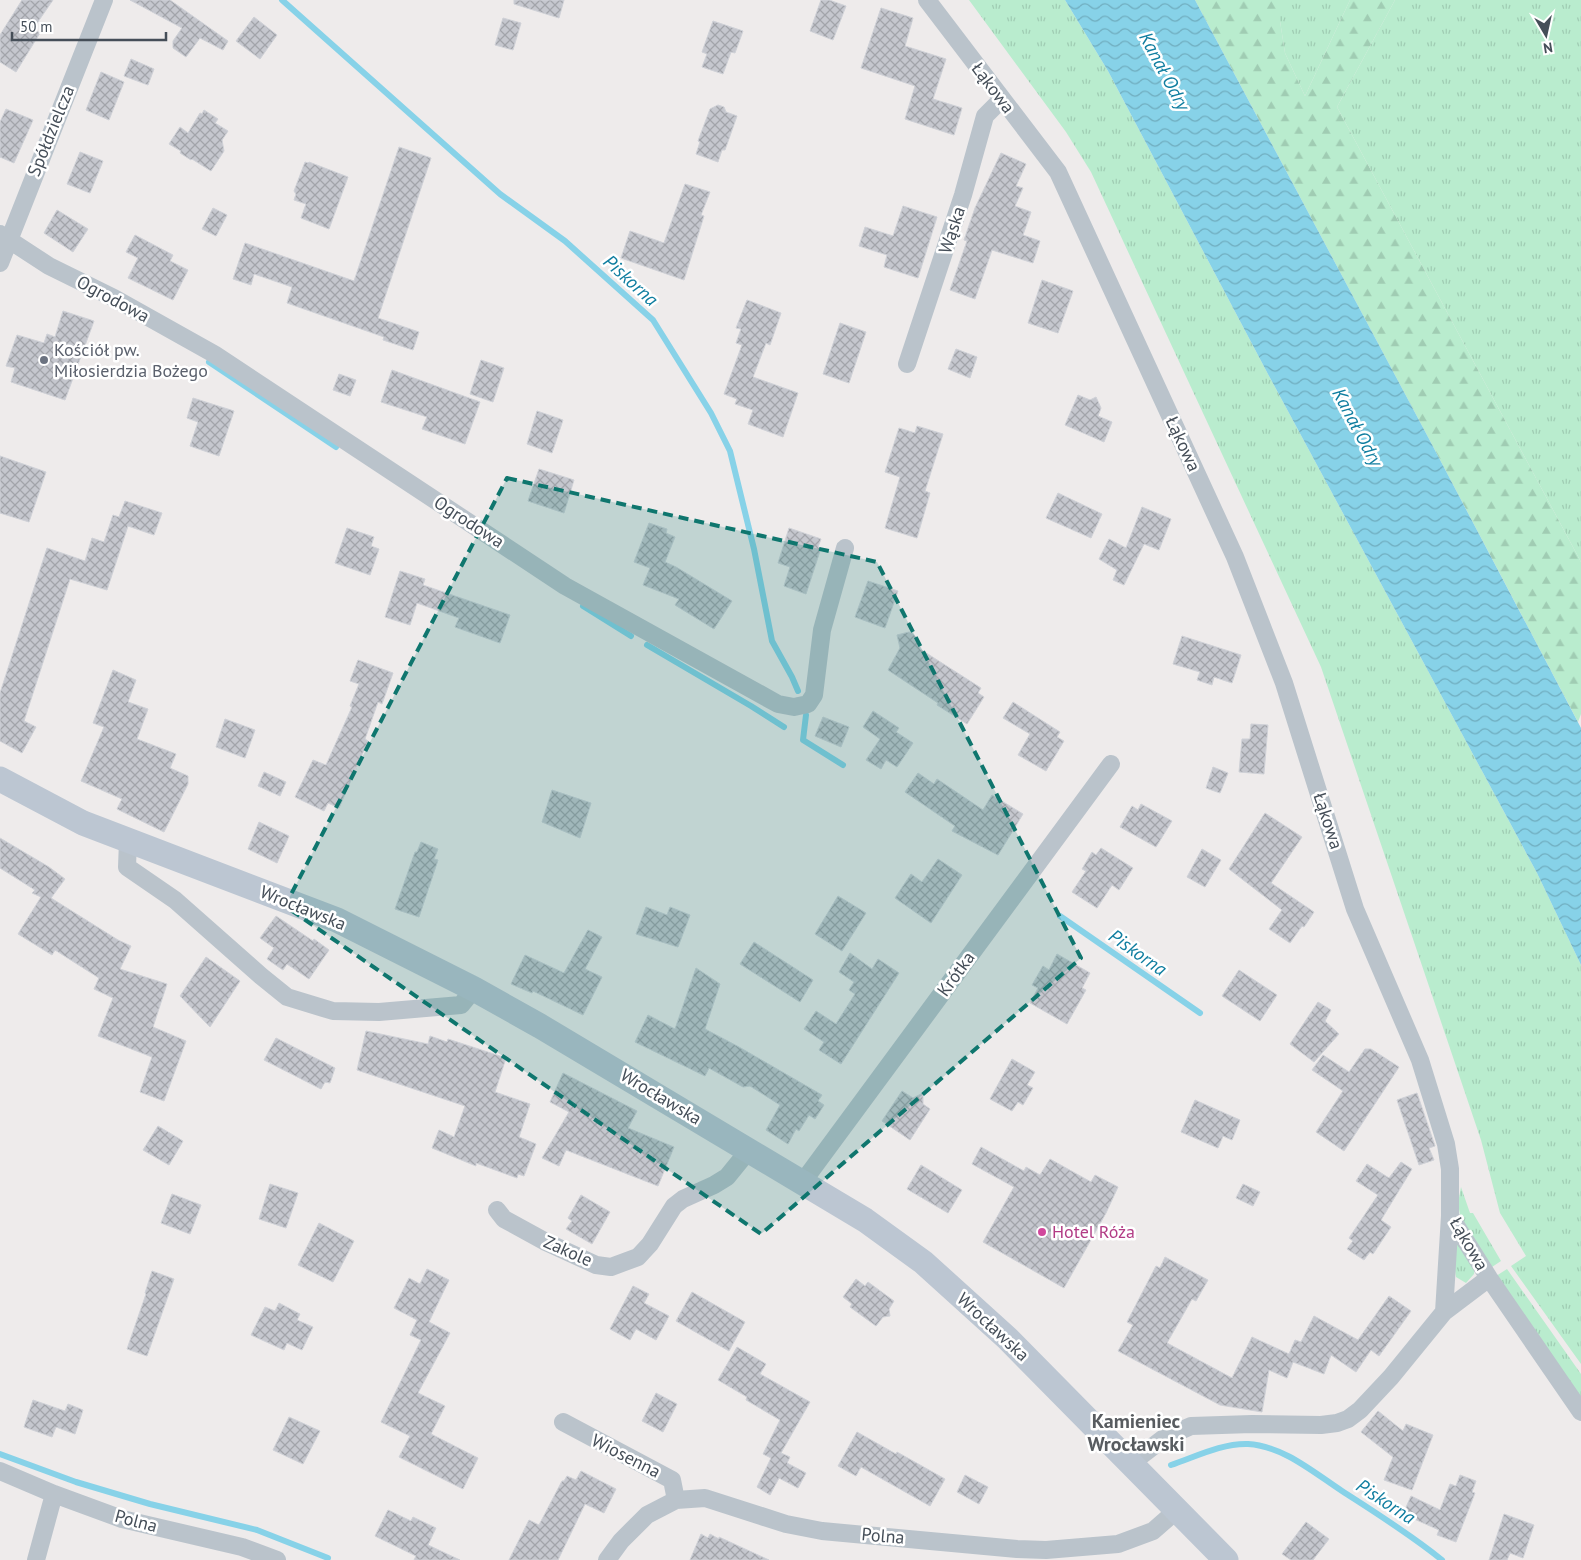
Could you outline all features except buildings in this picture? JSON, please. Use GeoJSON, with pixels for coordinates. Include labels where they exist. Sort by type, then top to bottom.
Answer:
{"type":"FeatureCollection","features":[{"type":"Feature","properties":{"kind":"main road","name":"Wrocławska"},"geometry":{"type":"LineString","coordinates":[[0,779],[83,823],[337,920],[474,989],[540,1026],[864,1220],[923,1262],[1007,1338],[1226,1560]]}},
{"type":"Feature","properties":{"kind":"street","name":"Spółdzielcza"},"geometry":{"type":"LineString","coordinates":[[0,263],[4,237],[104,0]]}},
{"type":"Feature","properties":{"kind":"street","name":"Łąkowa"},"geometry":{"type":"LineString","coordinates":[[927,0],[1058,172],[1235,557],[1284,683],[1355,909],[1420,1060],[1446,1144],[1450,1169],[1450,1216],[1489,1278],[1444,1312],[1391,1376],[1360,1410],[1348,1419],[1337,1423],[1321,1425],[1252,1424],[1191,1426],[1164,1438],[1130,1464]]}},
{"type":"Feature","properties":{"kind":"street","name":"Wąska"},"geometry":{"type":"LineString","coordinates":[[907,364],[964,195],[985,116],[1002,100]]}},
{"type":"Feature","properties":{"kind":"street","name":"Ogrodowa"},"geometry":{"type":"LineString","coordinates":[[4,237],[49,266],[114,298],[214,354],[565,586],[778,704],[794,707],[808,704],[814,695],[822,630],[845,548]]}},
{"type":"Feature","properties":{"kind":"street","name":"Krótka"},"geometry":{"type":"LineString","coordinates":[[802,1183],[1111,764]]}},
{"type":"Feature","properties":{"kind":"street"},"geometry":{"type":"LineString","coordinates":[[128,841],[127,867],[175,900],[261,976],[288,997],[333,1011],[379,1012],[462,1004],[474,989]]}},
{"type":"Feature","properties":{"kind":"street","name":"Zakole"},"geometry":{"type":"LineString","coordinates":[[497,1210],[504,1219],[546,1242],[596,1265],[612,1268],[638,1257],[650,1244],[674,1206],[683,1199],[727,1177],[749,1150]]}},
{"type":"Feature","properties":{"kind":"street"},"geometry":{"type":"LineString","coordinates":[[1444,1312],[1450,1216]]}},
{"type":"Feature","properties":{"kind":"street"},"geometry":{"type":"LineString","coordinates":[[1489,1278],[1581,1412]]}},
{"type":"Feature","properties":{"kind":"street","name":"Wiosenna"},"geometry":{"type":"LineString","coordinates":[[563,1422],[672,1480],[676,1500]]}},
{"type":"Feature","properties":{"kind":"street","name":"Polna"},"geometry":{"type":"LineString","coordinates":[[0,1471],[54,1494],[122,1519],[242,1547],[277,1560]]}},
{"type":"Feature","properties":{"kind":"street"},"geometry":{"type":"LineString","coordinates":[[36,1560],[54,1494]]}},
{"type":"Feature","properties":{"kind":"street","name":"Polna"},"geometry":{"type":"LineString","coordinates":[[607,1560],[621,1541],[646,1515],[676,1500],[705,1498],[786,1524],[822,1530],[1017,1549],[1046,1550],[1118,1544],[1153,1531],[1176,1510]]}},
{"type":"Feature","properties":{"kind":"highlighted area"},"geometry":{"type":"Polygon","coordinates":[[[507,478],[877,562],[1081,958],[761,1234],[285,906],[507,478]]]}},
{"type":"Feature","properties":{"kind":"green space"},"geometry":{"type":"Polygon","coordinates":[[[969,0],[1065,0],[1108,71],[1269,376],[1537,873],[1581,965],[1581,1364],[1511,1266],[1526,1256],[1500,1213],[1481,1140],[1321,667],[1091,172],[1066,132],[969,0]]]}},
{"type":"Feature","properties":{"kind":"green space"},"geometry":{"type":"Polygon","coordinates":[[[1195,0],[1280,0],[1280,21],[1285,53],[1305,96],[1350,0],[1395,0],[1337,107],[1581,562],[1581,714],[1578,722],[1428,437],[1195,0]]]}},
{"type":"Feature","properties":{"kind":"green space"},"geometry":{"type":"Polygon","coordinates":[[[1280,0],[1350,0],[1305,96],[1285,53],[1280,21],[1280,0]]]}},
{"type":"Feature","properties":{"kind":"green space"},"geometry":{"type":"Polygon","coordinates":[[[1395,0],[1581,0],[1581,562],[1337,107],[1395,0]]]}},
{"type":"Feature","properties":{"kind":"green space"},"geometry":{"type":"Polygon","coordinates":[[[1461,1187],[1470,1213],[1473,1213],[1501,1261],[1489,1269],[1460,1215],[1458,1203],[1461,1187]]]}},
{"type":"Feature","properties":{"kind":"green space"},"geometry":{"type":"Polygon","coordinates":[[[1455,1233],[1475,1268],[1474,1274],[1466,1283],[1456,1277],[1452,1250],[1455,1233]]]}},
{"type":"Feature","properties":{"kind":"green space"},"geometry":{"type":"Polygon","coordinates":[[[1507,1269],[1581,1374],[1581,1400],[1493,1278],[1507,1269]]]}},
{"type":"Feature","properties":{"kind":"water","name":"Kanał Odry"},"geometry":{"type":"Polygon","coordinates":[[[1065,0],[1195,0],[1581,728],[1581,965],[1537,873],[1269,376],[1108,71],[1065,0]]]}},
{"type":"Feature","properties":{"kind":"waterway","name":"Piskorna"},"geometry":{"type":"LineString","coordinates":[[282,0],[500,194],[565,241],[653,320],[711,413],[730,451],[754,549],[772,641],[798,691]]}},
{"type":"Feature","properties":{"kind":"waterway"},"geometry":{"type":"LineString","coordinates":[[209,362],[336,447]]}},
{"type":"Feature","properties":{"kind":"waterway"},"geometry":{"type":"LineString","coordinates":[[583,606],[631,636]]}},
{"type":"Feature","properties":{"kind":"waterway"},"geometry":{"type":"LineString","coordinates":[[647,645],[784,727]]}},
{"type":"Feature","properties":{"kind":"waterway","name":"Piskorna"},"geometry":{"type":"LineString","coordinates":[[806,715],[803,740],[843,765]]}},
{"type":"Feature","properties":{"kind":"waterway","name":"Piskorna"},"geometry":{"type":"LineString","coordinates":[[1060,916],[1200,1013]]}},
{"type":"Feature","properties":{"kind":"waterway","name":"Piskorna"},"geometry":{"type":"LineString","coordinates":[[1171,1465],[1209,1451],[1238,1444],[1261,1446],[1273,1450],[1309,1468],[1442,1560]]}},
{"type":"Feature","properties":{"kind":"waterway"},"geometry":{"type":"LineString","coordinates":[[0,1454],[76,1482],[150,1504],[257,1530],[328,1558]]}},
{"type":"Feature","properties":{"kind":"place","name":"Kościół pw. Miłosierdzia Bożego"},"geometry":{"type":"Point","coordinates":[44,360]}},
{"type":"Feature","properties":{"kind":"place","name":"Hotel Róża"},"geometry":{"type":"Point","coordinates":[1042,1232]}},
{"type":"Feature","properties":{"kind":"district","name":"Kamieniec Wrocławski"},"geometry":{"type":"Point","coordinates":[1136,1432]}}]}
